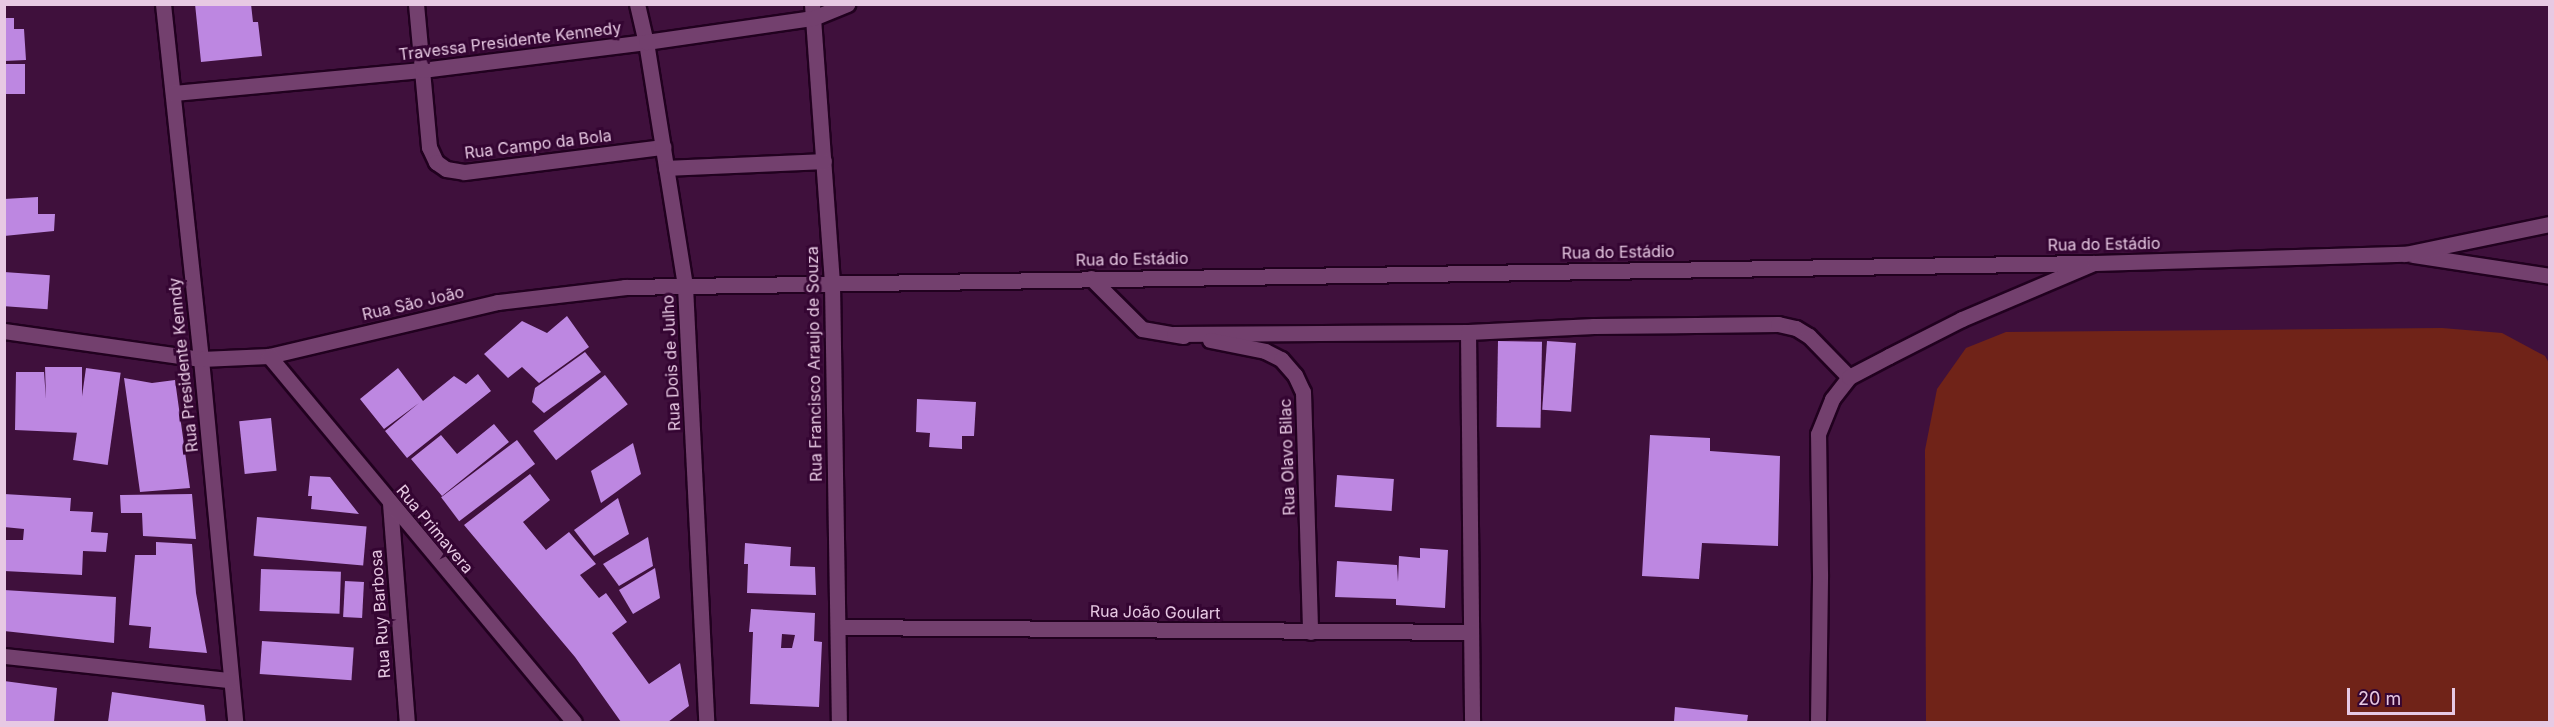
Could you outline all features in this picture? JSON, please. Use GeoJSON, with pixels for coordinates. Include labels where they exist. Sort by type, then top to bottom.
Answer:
{"type":"FeatureCollection","features":[{"type":"Feature","properties":{"kind":"street","name":"Rua Presidente Kenndy"},"geometry":{"type":"LineString","coordinates":[[164,4],[201,359],[235,723]]}},
{"type":"Feature","properties":{"kind":"street","name":"Rua Campo da Bola"},"geometry":{"type":"LineString","coordinates":[[416,4],[429,147],[436,162],[446,169],[464,172],[663,147]]}},
{"type":"Feature","properties":{"kind":"street","name":"Rua Dois de Julho"},"geometry":{"type":"LineString","coordinates":[[637,4],[646,42],[685,286],[706,723]]}},
{"type":"Feature","properties":{"kind":"street","name":"Travessa Presidente Kennedy"},"geometry":{"type":"LineString","coordinates":[[173,93],[422,70],[646,42],[847,4]]}},
{"type":"Feature","properties":{"kind":"street","name":"Rua Francisco Araujo de Souza"},"geometry":{"type":"LineString","coordinates":[[812,11],[832,283],[839,723]]}},
{"type":"Feature","properties":{"kind":"street"},"geometry":{"type":"LineString","coordinates":[[666,168],[824,161]]}},
{"type":"Feature","properties":{"kind":"street"},"geometry":{"type":"LineString","coordinates":[[2405,254],[2550,224]]}},
{"type":"Feature","properties":{"kind":"street"},"geometry":{"type":"LineString","coordinates":[[2405,254],[2550,276]]}},
{"type":"Feature","properties":{"kind":"street","name":"Rua do Estádio"},"geometry":{"type":"LineString","coordinates":[[832,283],[2094,263],[2405,254]]}},
{"type":"Feature","properties":{"kind":"street"},"geometry":{"type":"LineString","coordinates":[[1818,723],[1820,574],[1818,434],[1832,399],[1849,377],[1962,319],[2094,263]]}},
{"type":"Feature","properties":{"kind":"street","name":"Rua Olavo Bilac"},"geometry":{"type":"LineString","coordinates":[[1091,278],[1142,329],[1265,351],[1281,359],[1295,375],[1303,392],[1310,632]]}},
{"type":"Feature","properties":{"kind":"street","name":"Rua São João"},"geometry":{"type":"LineString","coordinates":[[4,331],[201,359],[269,356],[498,302],[625,287],[832,283]]}},
{"type":"Feature","properties":{"kind":"street"},"geometry":{"type":"LineString","coordinates":[[1174,334],[1468,332],[1606,326],[1778,324],[1796,328],[1809,336],[1849,377]]}},
{"type":"Feature","properties":{"kind":"street"},"geometry":{"type":"LineString","coordinates":[[1468,332],[1472,723]]}},
{"type":"Feature","properties":{"kind":"street","name":"Rua Primavera"},"geometry":{"type":"LineString","coordinates":[[269,356],[574,723]]}},
{"type":"Feature","properties":{"kind":"street","name":"Rua Ruy Barbosa"},"geometry":{"type":"LineString","coordinates":[[390,502],[407,723]]}},
{"type":"Feature","properties":{"kind":"street","name":"Rua João Goulart"},"geometry":{"type":"LineString","coordinates":[[838,627],[1471,632]]}},
{"type":"Feature","properties":{"kind":"street"},"geometry":{"type":"LineString","coordinates":[[4,656],[230,680]]}},
{"type":"Feature","properties":{"kind":"shaded area"},"geometry":{"type":"Polygon","coordinates":[[[2442,328],[2502,333],[2545,356],[2549,363],[2549,722],[1926,722],[1925,450],[1937,389],[1966,348],[2006,332],[2442,328]]]}},
{"type":"Feature","properties":{"kind":"building"},"geometry":{"type":"Polygon","coordinates":[[[195,4],[251,4],[253,22],[258,22],[262,56],[201,62],[195,4]]]}},
{"type":"Feature","properties":{"kind":"building"},"geometry":{"type":"Polygon","coordinates":[[[4,18],[14,18],[14,29],[24,29],[26,60],[4,61],[4,18]]]}},
{"type":"Feature","properties":{"kind":"building"},"geometry":{"type":"Polygon","coordinates":[[[4,64],[25,64],[25,94],[4,94],[4,64]]]}},
{"type":"Feature","properties":{"kind":"building"},"geometry":{"type":"Polygon","coordinates":[[[38,197],[38,214],[55,214],[54,231],[4,236],[4,199],[38,197]]]}},
{"type":"Feature","properties":{"kind":"building"},"geometry":{"type":"Polygon","coordinates":[[[4,272],[50,275],[48,309],[4,306],[4,272]]]}},
{"type":"Feature","properties":{"kind":"building"},"geometry":{"type":"Polygon","coordinates":[[[567,316],[589,347],[539,383],[522,367],[508,378],[484,354],[522,321],[547,333],[567,316]]]}},
{"type":"Feature","properties":{"kind":"building"},"geometry":{"type":"Polygon","coordinates":[[[1498,341],[1542,342],[1540,428],[1496,427],[1498,341]]]}},
{"type":"Feature","properties":{"kind":"building"},"geometry":{"type":"Polygon","coordinates":[[[1547,341],[1576,343],[1571,412],[1542,410],[1547,341]]]}},
{"type":"Feature","properties":{"kind":"building"},"geometry":{"type":"Polygon","coordinates":[[[585,352],[601,372],[544,413],[532,402],[535,388],[585,352]]]}},
{"type":"Feature","properties":{"kind":"building"},"geometry":{"type":"Polygon","coordinates":[[[45,367],[82,367],[82,433],[15,430],[16,372],[44,372],[46,399],[45,367]]]}},
{"type":"Feature","properties":{"kind":"building"},"geometry":{"type":"Polygon","coordinates":[[[86,368],[121,373],[108,465],[73,460],[86,368]]]}},
{"type":"Feature","properties":{"kind":"building"},"geometry":{"type":"Polygon","coordinates":[[[398,368],[423,401],[454,376],[466,384],[478,374],[491,391],[407,458],[385,431],[419,403],[384,429],[360,399],[398,368]]]}},
{"type":"Feature","properties":{"kind":"building"},"geometry":{"type":"Polygon","coordinates":[[[605,375],[628,404],[556,460],[533,431],[605,375]]]}},
{"type":"Feature","properties":{"kind":"building"},"geometry":{"type":"Polygon","coordinates":[[[124,378],[152,383],[175,380],[190,488],[140,492],[124,378]]]}},
{"type":"Feature","properties":{"kind":"building"},"geometry":{"type":"Polygon","coordinates":[[[917,399],[976,402],[974,436],[962,436],[962,449],[929,447],[930,433],[916,432],[917,399]]]}},
{"type":"Feature","properties":{"kind":"building"},"geometry":{"type":"Polygon","coordinates":[[[271,418],[277,471],[245,474],[239,421],[271,418]]]}},
{"type":"Feature","properties":{"kind":"building"},"geometry":{"type":"Polygon","coordinates":[[[494,424],[509,442],[442,496],[411,459],[441,435],[457,454],[494,424]]]}},
{"type":"Feature","properties":{"kind":"building"},"geometry":{"type":"Polygon","coordinates":[[[1650,435],[1710,438],[1710,451],[1780,456],[1778,546],[1702,543],[1699,579],[1642,576],[1650,435]]]}},
{"type":"Feature","properties":{"kind":"building"},"geometry":{"type":"Polygon","coordinates":[[[517,440],[535,464],[459,521],[441,497],[517,440]]]}},
{"type":"Feature","properties":{"kind":"building"},"geometry":{"type":"Polygon","coordinates":[[[633,443],[641,474],[601,503],[591,471],[633,443]]]}},
{"type":"Feature","properties":{"kind":"building"},"geometry":{"type":"Polygon","coordinates":[[[530,474],[550,500],[523,522],[546,550],[569,532],[596,564],[580,575],[599,598],[606,593],[627,622],[612,633],[649,684],[680,663],[689,706],[668,722],[621,722],[575,657],[464,525],[530,474]]]}},
{"type":"Feature","properties":{"kind":"building"},"geometry":{"type":"Polygon","coordinates":[[[1337,475],[1394,479],[1392,511],[1335,507],[1337,475]]]}},
{"type":"Feature","properties":{"kind":"building"},"geometry":{"type":"Polygon","coordinates":[[[310,476],[330,477],[359,514],[311,509],[312,496],[308,496],[310,476]]]}},
{"type":"Feature","properties":{"kind":"building"},"geometry":{"type":"Polygon","coordinates":[[[4,494],[71,498],[70,511],[93,512],[91,532],[108,533],[106,552],[83,551],[82,575],[4,571],[4,540],[23,540],[24,529],[4,527],[4,494]]]}},
{"type":"Feature","properties":{"kind":"building"},"geometry":{"type":"Polygon","coordinates":[[[192,494],[196,539],[143,536],[142,513],[121,513],[120,495],[192,494]]]}},
{"type":"Feature","properties":{"kind":"building"},"geometry":{"type":"Polygon","coordinates":[[[618,498],[629,534],[594,556],[574,530],[618,498]]]}},
{"type":"Feature","properties":{"kind":"building"},"geometry":{"type":"Polygon","coordinates":[[[257,517],[367,527],[363,565],[254,556],[257,517]]]}},
{"type":"Feature","properties":{"kind":"building"},"geometry":{"type":"Polygon","coordinates":[[[648,537],[653,566],[619,586],[603,564],[648,537]]]}},
{"type":"Feature","properties":{"kind":"building"},"geometry":{"type":"Polygon","coordinates":[[[156,542],[192,544],[196,593],[207,653],[149,648],[151,627],[129,625],[135,555],[156,555],[156,542]]]}},
{"type":"Feature","properties":{"kind":"building"},"geometry":{"type":"Polygon","coordinates":[[[745,543],[791,547],[790,566],[815,567],[816,595],[747,593],[748,564],[744,564],[745,543]]]}},
{"type":"Feature","properties":{"kind":"building"},"geometry":{"type":"Polygon","coordinates":[[[1420,548],[1448,550],[1445,608],[1396,605],[1396,599],[1335,597],[1337,561],[1397,565],[1398,582],[1399,556],[1420,558],[1420,548]]]}},
{"type":"Feature","properties":{"kind":"building"},"geometry":{"type":"Polygon","coordinates":[[[655,568],[660,598],[633,614],[619,590],[655,568]]]}},
{"type":"Feature","properties":{"kind":"building"},"geometry":{"type":"Polygon","coordinates":[[[261,569],[341,572],[339,614],[260,611],[261,569]]]}},
{"type":"Feature","properties":{"kind":"building"},"geometry":{"type":"Polygon","coordinates":[[[345,581],[364,582],[362,618],[343,617],[345,581]]]}},
{"type":"Feature","properties":{"kind":"building"},"geometry":{"type":"Polygon","coordinates":[[[4,590],[116,597],[114,643],[4,631],[4,590]]]}},
{"type":"Feature","properties":{"kind":"building"},"geometry":{"type":"Polygon","coordinates":[[[751,609],[815,613],[814,641],[822,642],[819,707],[750,704],[753,632],[749,632],[751,609]],[[782,634],[781,648],[792,648],[795,635],[782,634]]]}},
{"type":"Feature","properties":{"kind":"building"},"geometry":{"type":"Polygon","coordinates":[[[262,641],[354,647],[351,680],[260,674],[262,641]]]}},
{"type":"Feature","properties":{"kind":"building"},"geometry":{"type":"Polygon","coordinates":[[[4,681],[57,688],[54,722],[4,722],[4,681]]]}},
{"type":"Feature","properties":{"kind":"building"},"geometry":{"type":"Polygon","coordinates":[[[112,692],[204,705],[206,722],[108,722],[112,692]]]}},
{"type":"Feature","properties":{"kind":"building"},"geometry":{"type":"Polygon","coordinates":[[[1675,707],[1748,715],[1747,722],[1674,722],[1675,707]]]}}]}
